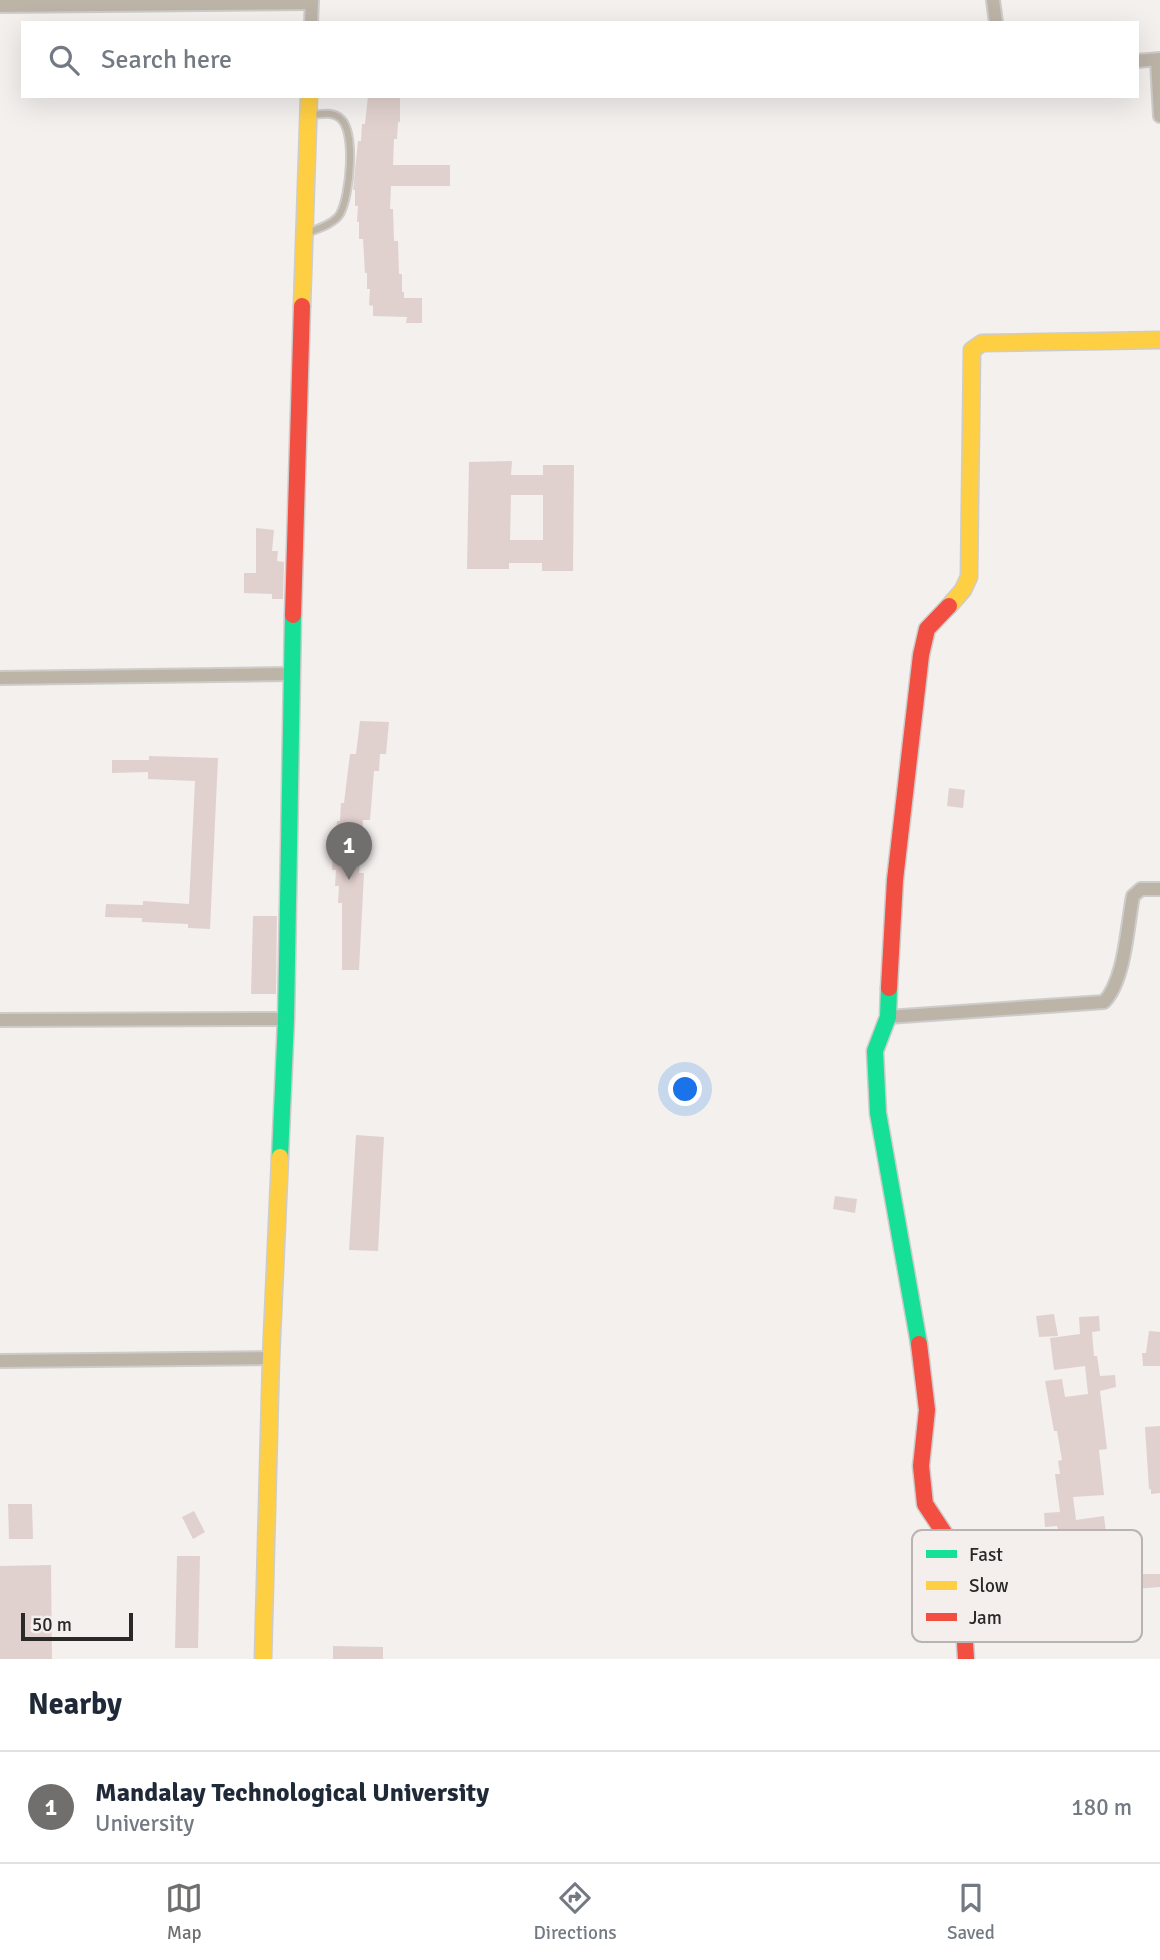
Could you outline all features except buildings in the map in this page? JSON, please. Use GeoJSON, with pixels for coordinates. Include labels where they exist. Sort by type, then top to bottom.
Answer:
{"type":"FeatureCollection","features":[{"type":"Feature","properties":{"kind":"street"},"geometry":{"type":"LineString","coordinates":[[993,0],[996,21]]}},
{"type":"Feature","properties":{"kind":"street"},"geometry":{"type":"LineString","coordinates":[[0,6],[312,1],[311,21]]}},
{"type":"Feature","properties":{"kind":"street"},"geometry":{"type":"LineString","coordinates":[[1139,61],[1158,60],[1160,116]]}},
{"type":"Feature","properties":{"kind":"street"},"geometry":{"type":"LineString","coordinates":[[263,1659],[271,1358],[286,1019],[291,674],[309,98]]}},
{"type":"Feature","properties":{"kind":"street"},"geometry":{"type":"LineString","coordinates":[[942,1530],[925,1504],[921,1466],[926,1410],[921,1359],[878,1112],[874,1063],[875,1051],[888,1017],[895,880],[921,655],[927,629],[963,590],[969,577],[972,350],[982,343],[1160,340]]}},
{"type":"Feature","properties":{"kind":"street"},"geometry":{"type":"LineString","coordinates":[[0,678],[291,674]]}},
{"type":"Feature","properties":{"kind":"street"},"geometry":{"type":"LineString","coordinates":[[888,1017],[1104,1002],[1111,995],[1119,975],[1133,896],[1141,889],[1160,889]]}},
{"type":"Feature","properties":{"kind":"street"},"geometry":{"type":"LineString","coordinates":[[0,1020],[286,1019]]}},
{"type":"Feature","properties":{"kind":"street"},"geometry":{"type":"LineString","coordinates":[[0,1361],[271,1358]]}},
{"type":"Feature","properties":{"kind":"lane"},"geometry":{"type":"LineString","coordinates":[[305,234],[339,216],[348,190],[349,129],[340,117],[328,113],[308,115]]}},
{"type":"Feature","properties":{"kind":"traffic: fast"},"geometry":{"type":"LineString","coordinates":[[280,1157],[286,1019],[293,615]]}},
{"type":"Feature","properties":{"kind":"traffic: fast"},"geometry":{"type":"LineString","coordinates":[[889,988],[888,1017],[875,1051],[878,1113],[919,1344]]}},
{"type":"Feature","properties":{"kind":"traffic: slow"},"geometry":{"type":"LineString","coordinates":[[302,306],[309,98]]}},
{"type":"Feature","properties":{"kind":"traffic: slow"},"geometry":{"type":"LineString","coordinates":[[949,606],[963,590],[969,577],[972,350],[982,343],[1160,340]]}},
{"type":"Feature","properties":{"kind":"traffic: slow"},"geometry":{"type":"LineString","coordinates":[[263,1659],[271,1358],[280,1157]]}},
{"type":"Feature","properties":{"kind":"traffic: jam"},"geometry":{"type":"LineString","coordinates":[[293,615],[302,306]]}},
{"type":"Feature","properties":{"kind":"traffic: jam"},"geometry":{"type":"LineString","coordinates":[[889,988],[895,880],[921,655],[927,629],[949,606]]}},
{"type":"Feature","properties":{"kind":"traffic: jam"},"geometry":{"type":"LineString","coordinates":[[919,1344],[927,1410],[921,1466],[925,1504],[942,1530]]}},
{"type":"Feature","properties":{"kind":"traffic: jam"},"geometry":{"type":"LineString","coordinates":[[965,1642],[966,1659]]}},
{"type":"Feature","properties":{"kind":"place","name":"Mandalay Technological University"},"geometry":{"type":"Point","coordinates":[349,880]}}]}
